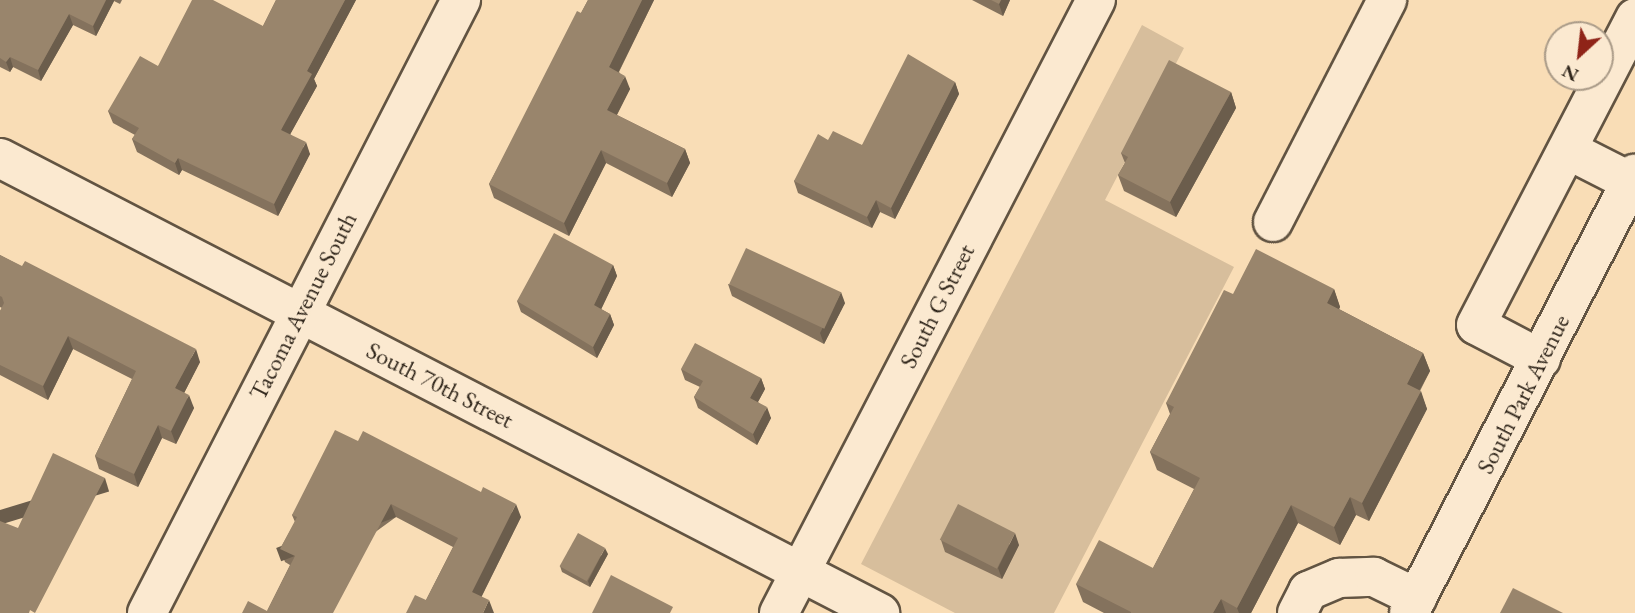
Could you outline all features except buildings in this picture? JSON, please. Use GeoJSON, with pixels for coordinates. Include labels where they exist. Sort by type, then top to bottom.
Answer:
{"type":"FeatureCollection","features":[{"type":"Feature","properties":{"kind":"street","name":"Tacoma Avenue South"},"geometry":{"type":"LineString","coordinates":[[147,613],[461,0]]}},
{"type":"Feature","properties":{"kind":"street","name":"South G Street"},"geometry":{"type":"LineString","coordinates":[[779,613],[1096,0]]}},
{"type":"Feature","properties":{"kind":"street"},"geometry":{"type":"LineString","coordinates":[[1273,222],[1387,0]]}},
{"type":"Feature","properties":{"kind":"street"},"geometry":{"type":"LineString","coordinates":[[1541,359],[1476,325],[1635,18]]}},
{"type":"Feature","properties":{"kind":"street"},"geometry":{"type":"LineString","coordinates":[[1568,150],[1633,178]]}},
{"type":"Feature","properties":{"kind":"street","name":"South 70th Street"},"geometry":{"type":"LineString","coordinates":[[0,158],[880,613]]}},
{"type":"Feature","properties":{"kind":"street","name":"South Park Avenue"},"geometry":{"type":"LineString","coordinates":[[1413,606],[1633,178]]}},
{"type":"Feature","properties":{"kind":"street"},"geometry":{"type":"LineString","coordinates":[[1297,613],[1308,592],[1339,578],[1374,577],[1413,606]]}},
{"type":"Feature","properties":{"kind":"shaded area"},"geometry":{"type":"Polygon","coordinates":[[[1142,25],[1184,48],[1105,200],[1234,267],[1054,613],[955,613],[861,564],[1142,25]]]}}]}
